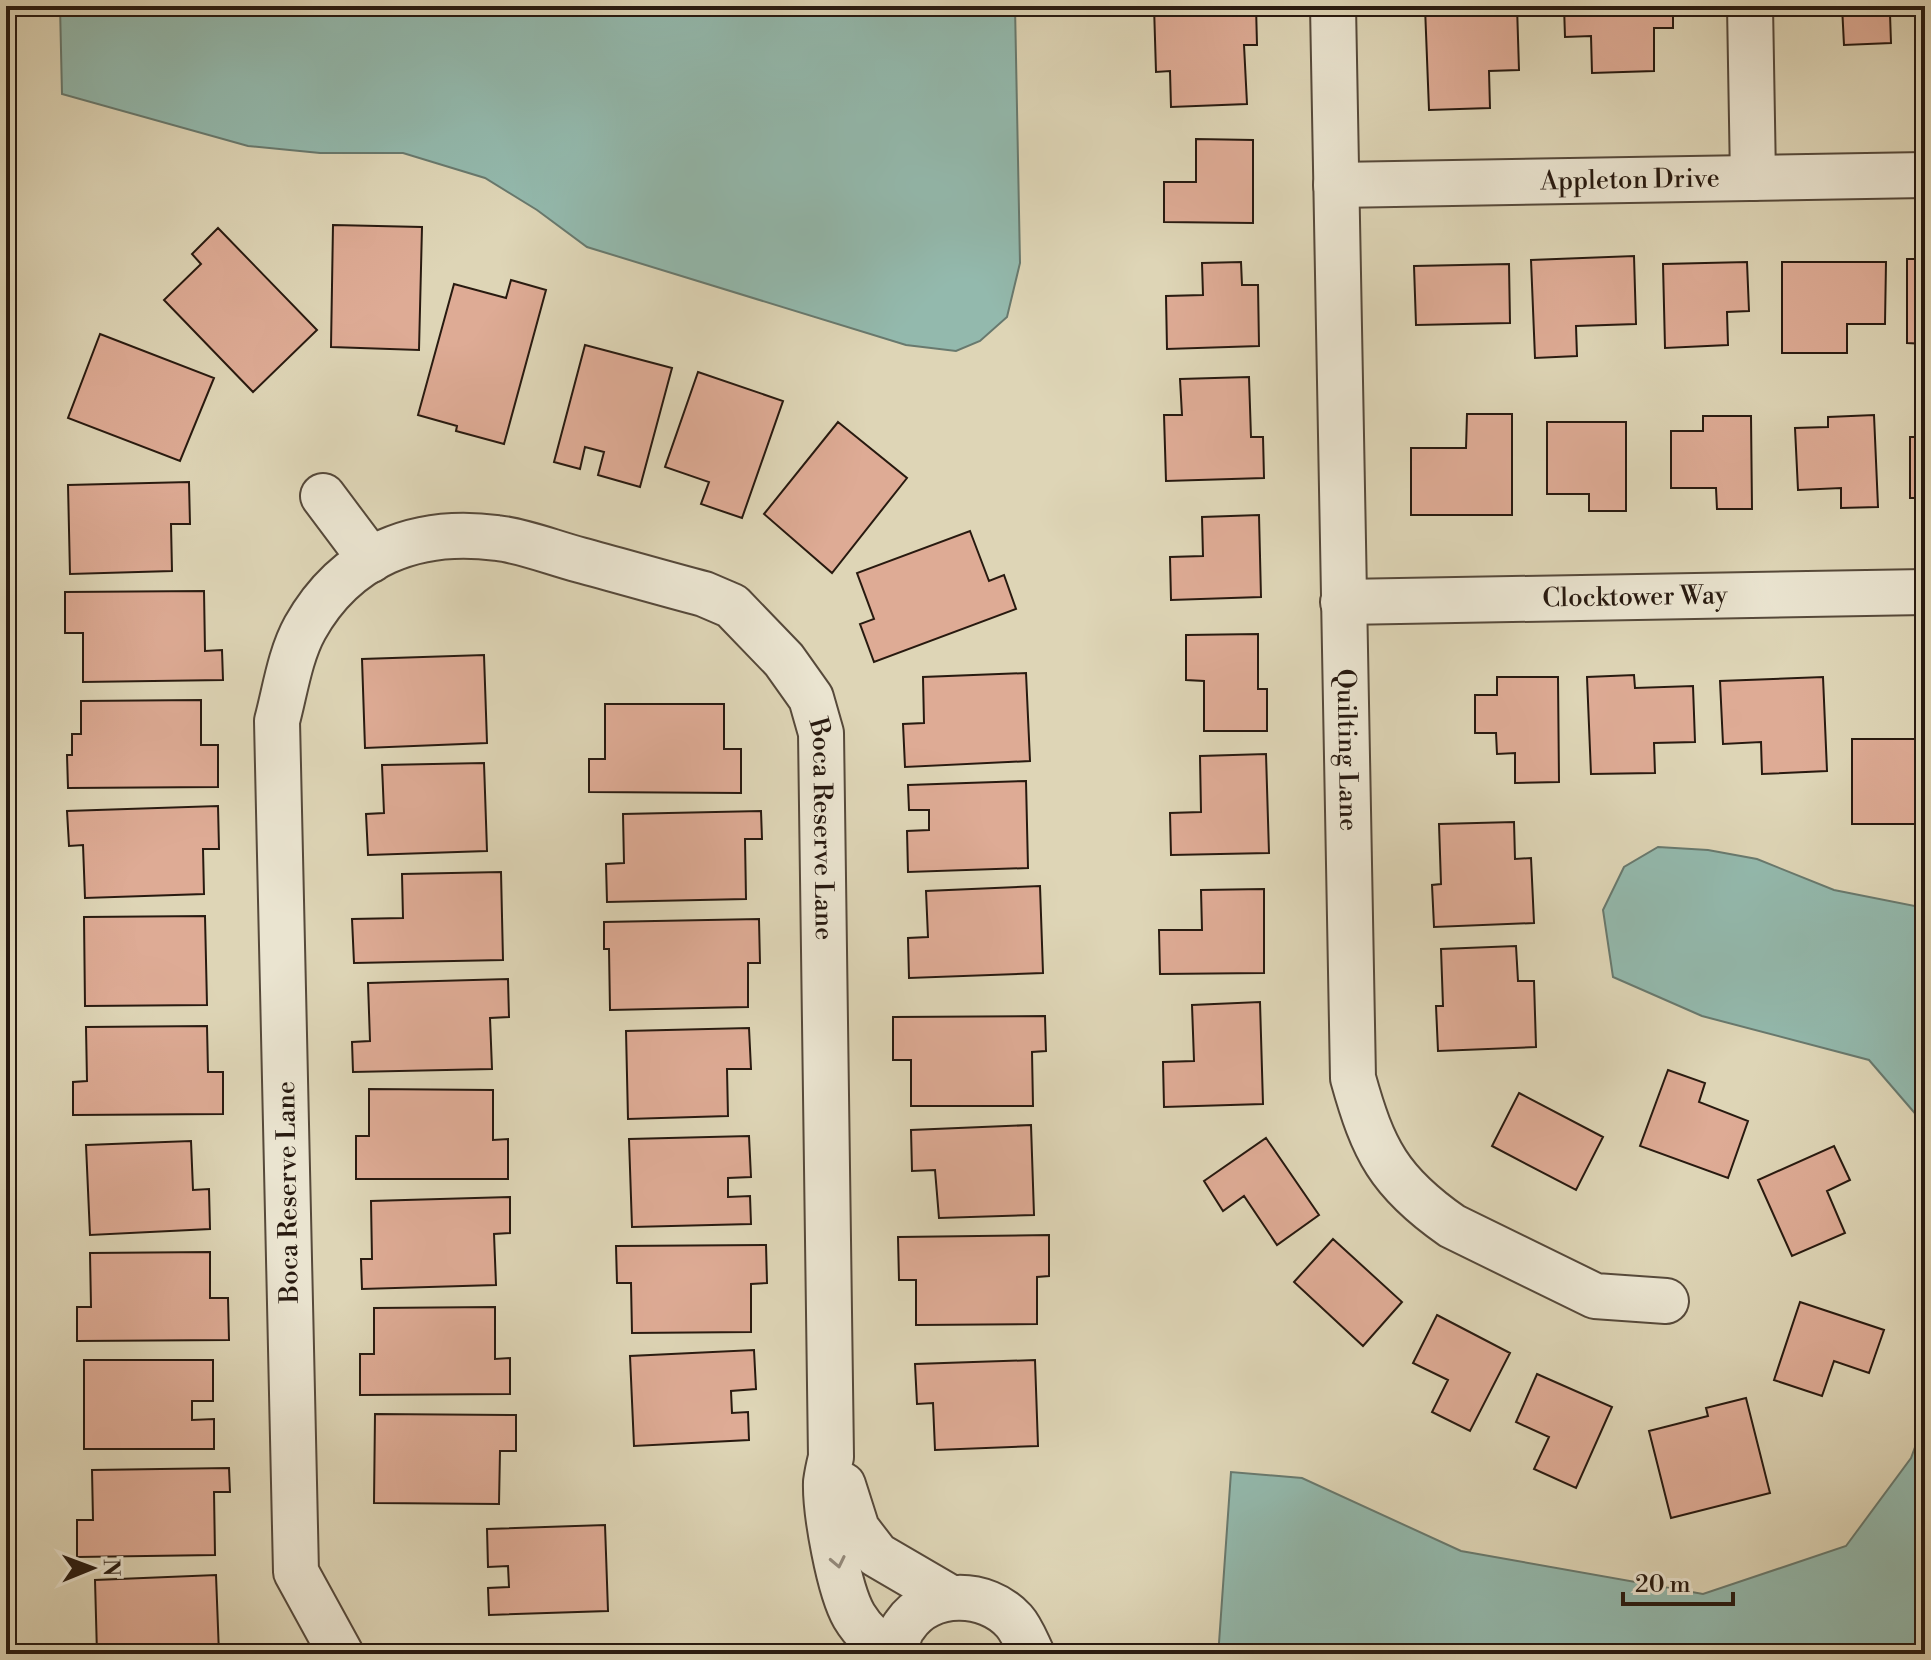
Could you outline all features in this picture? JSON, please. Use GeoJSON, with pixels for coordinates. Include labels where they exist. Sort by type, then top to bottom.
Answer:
{"type":"FeatureCollection","features":[{"type":"Feature","properties":{"kind":"street","name":"Quilting Lane"},"geometry":{"type":"LineString","coordinates":[[1333,6],[1353,1078],[1367,1128],[1379,1152],[1410,1194],[1452,1226],[1595,1296],[1666,1301]]}},
{"type":"Feature","properties":{"kind":"street"},"geometry":{"type":"LineString","coordinates":[[1750,6],[1753,178]]}},
{"type":"Feature","properties":{"kind":"street","name":"Appleton Drive"},"geometry":{"type":"LineString","coordinates":[[1336,185],[1925,175]]}},
{"type":"Feature","properties":{"kind":"street"},"geometry":{"type":"LineString","coordinates":[[323,496],[371,560]]}},
{"type":"Feature","properties":{"kind":"street","name":"Boca Reserve Lane"},"geometry":{"type":"LineString","coordinates":[[341,1654],[296,1572],[277,721],[304,630],[327,596],[352,569],[420,540],[456,535],[500,538],[704,594],[732,606],[784,660],[811,698],[821,733],[831,1457],[826,1480],[827,1503],[839,1569],[853,1614],[872,1640],[894,1654],[903,1626],[923,1607],[949,1597]]}},
{"type":"Feature","properties":{"kind":"street","name":"Clocktower Way"},"geometry":{"type":"LineString","coordinates":[[1343,602],[1925,592]]}},
{"type":"Feature","properties":{"kind":"street","name":"Boca Reserve Lane"},"geometry":{"type":"LineString","coordinates":[[831,1457],[843,1482],[857,1529],[877,1555],[949,1597],[989,1602],[1015,1622],[1032,1654]]}},
{"type":"Feature","properties":{"kind":"water"},"geometry":{"type":"Polygon","coordinates":[[[60,6],[1015,6],[1020,263],[1007,317],[980,341],[956,351],[906,345],[587,247],[537,210],[485,178],[403,153],[320,153],[248,146],[62,94],[60,6]]]}},
{"type":"Feature","properties":{"kind":"water"},"geometry":{"type":"Polygon","coordinates":[[[1658,847],[1708,850],[1757,859],[1834,890],[1925,908],[1925,1125],[1869,1060],[1702,1016],[1613,977],[1603,910],[1624,867],[1658,847]]]}},
{"type":"Feature","properties":{"kind":"water"},"geometry":{"type":"Polygon","coordinates":[[[1925,1420],[1925,1654],[1223,1654],[1219,1643],[1231,1472],[1302,1478],[1461,1551],[1703,1594],[1846,1546],[1911,1458],[1925,1420]]]}},
{"type":"Feature","properties":{"kind":"building"},"geometry":{"type":"Polygon","coordinates":[[[1154,6],[1256,6],[1257,45],[1244,45],[1247,104],[1171,107],[1170,71],[1156,72],[1154,6]]]}},
{"type":"Feature","properties":{"kind":"building"},"geometry":{"type":"Polygon","coordinates":[[[1517,6],[1519,70],[1489,71],[1490,108],[1429,110],[1425,7],[1517,6]]]}},
{"type":"Feature","properties":{"kind":"building"},"geometry":{"type":"Polygon","coordinates":[[[1564,6],[1673,6],[1673,28],[1654,28],[1654,71],[1592,73],[1591,36],[1565,37],[1564,6]]]}},
{"type":"Feature","properties":{"kind":"building"},"geometry":{"type":"Polygon","coordinates":[[[1842,6],[1925,6],[1925,13],[1890,14],[1891,43],[1844,45],[1842,6]]]}},
{"type":"Feature","properties":{"kind":"building"},"geometry":{"type":"Polygon","coordinates":[[[1196,139],[1253,140],[1253,223],[1164,222],[1164,182],[1196,182],[1196,139]]]}},
{"type":"Feature","properties":{"kind":"building"},"geometry":{"type":"Polygon","coordinates":[[[333,225],[422,227],[419,350],[331,347],[333,225]]]}},
{"type":"Feature","properties":{"kind":"building"},"geometry":{"type":"Polygon","coordinates":[[[218,228],[317,330],[253,392],[164,300],[201,264],[192,254],[218,228]]]}},
{"type":"Feature","properties":{"kind":"building"},"geometry":{"type":"Polygon","coordinates":[[[1634,256],[1636,324],[1576,326],[1577,356],[1535,358],[1531,260],[1634,256]]]}},
{"type":"Feature","properties":{"kind":"building"},"geometry":{"type":"Polygon","coordinates":[[[1907,259],[1925,259],[1925,344],[1907,343],[1907,259]]]}},
{"type":"Feature","properties":{"kind":"building"},"geometry":{"type":"Polygon","coordinates":[[[1241,262],[1242,285],[1258,285],[1259,346],[1167,349],[1166,296],[1203,295],[1202,263],[1241,262]]]}},
{"type":"Feature","properties":{"kind":"building"},"geometry":{"type":"Polygon","coordinates":[[[1747,262],[1749,311],[1727,312],[1728,345],[1665,348],[1663,264],[1747,262]]]}},
{"type":"Feature","properties":{"kind":"building"},"geometry":{"type":"Polygon","coordinates":[[[1782,262],[1886,262],[1885,324],[1847,324],[1847,353],[1782,353],[1782,262]]]}},
{"type":"Feature","properties":{"kind":"building"},"geometry":{"type":"Polygon","coordinates":[[[1509,264],[1510,323],[1416,325],[1414,266],[1509,264]]]}},
{"type":"Feature","properties":{"kind":"building"},"geometry":{"type":"Polygon","coordinates":[[[511,280],[546,290],[504,444],[456,431],[457,426],[418,415],[454,284],[506,298],[511,280]]]}},
{"type":"Feature","properties":{"kind":"building"},"geometry":{"type":"Polygon","coordinates":[[[100,334],[214,378],[180,461],[68,418],[100,334]]]}},
{"type":"Feature","properties":{"kind":"building"},"geometry":{"type":"Polygon","coordinates":[[[585,345],[672,368],[640,487],[598,475],[604,452],[585,447],[580,469],[554,462],[585,345]]]}},
{"type":"Feature","properties":{"kind":"building"},"geometry":{"type":"Polygon","coordinates":[[[698,372],[783,401],[742,518],[701,504],[709,482],[665,467],[698,372]]]}},
{"type":"Feature","properties":{"kind":"building"},"geometry":{"type":"Polygon","coordinates":[[[1249,377],[1251,437],[1263,437],[1264,478],[1166,481],[1164,415],[1182,415],[1180,379],[1249,377]]]}},
{"type":"Feature","properties":{"kind":"building"},"geometry":{"type":"Polygon","coordinates":[[[1467,414],[1512,414],[1512,515],[1411,515],[1411,448],[1466,448],[1467,414]]]}},
{"type":"Feature","properties":{"kind":"building"},"geometry":{"type":"Polygon","coordinates":[[[1874,415],[1878,507],[1841,508],[1841,488],[1798,490],[1795,428],[1828,427],[1828,417],[1874,415]]]}},
{"type":"Feature","properties":{"kind":"building"},"geometry":{"type":"Polygon","coordinates":[[[1703,416],[1751,416],[1752,509],[1717,509],[1716,488],[1671,488],[1671,431],[1703,431],[1703,416]]]}},
{"type":"Feature","properties":{"kind":"building"},"geometry":{"type":"Polygon","coordinates":[[[838,422],[907,478],[832,573],[764,514],[838,422]]]}},
{"type":"Feature","properties":{"kind":"building"},"geometry":{"type":"Polygon","coordinates":[[[1547,422],[1626,422],[1626,511],[1589,511],[1589,494],[1547,494],[1547,422]]]}},
{"type":"Feature","properties":{"kind":"building"},"geometry":{"type":"Polygon","coordinates":[[[1910,437],[1925,437],[1925,498],[1910,498],[1910,437]]]}},
{"type":"Feature","properties":{"kind":"building"},"geometry":{"type":"Polygon","coordinates":[[[189,482],[190,524],[171,524],[172,571],[70,574],[68,485],[189,482]]]}},
{"type":"Feature","properties":{"kind":"building"},"geometry":{"type":"Polygon","coordinates":[[[1259,515],[1261,597],[1171,600],[1170,557],[1203,556],[1202,517],[1259,515]]]}},
{"type":"Feature","properties":{"kind":"building"},"geometry":{"type":"Polygon","coordinates":[[[970,531],[989,581],[1004,575],[1016,609],[874,662],[860,624],[874,619],[857,573],[970,531]]]}},
{"type":"Feature","properties":{"kind":"building"},"geometry":{"type":"Polygon","coordinates":[[[204,591],[205,651],[222,650],[223,680],[83,682],[83,633],[65,633],[65,592],[204,591]]]}},
{"type":"Feature","properties":{"kind":"building"},"geometry":{"type":"Polygon","coordinates":[[[1258,634],[1258,689],[1267,689],[1267,731],[1204,731],[1204,681],[1186,680],[1186,635],[1258,634]]]}},
{"type":"Feature","properties":{"kind":"building"},"geometry":{"type":"Polygon","coordinates":[[[484,655],[487,743],[365,748],[362,659],[484,655]]]}},
{"type":"Feature","properties":{"kind":"building"},"geometry":{"type":"Polygon","coordinates":[[[1026,673],[1030,761],[905,767],[903,724],[924,723],[923,677],[1026,673]]]}},
{"type":"Feature","properties":{"kind":"building"},"geometry":{"type":"Polygon","coordinates":[[[1634,675],[1635,688],[1693,686],[1695,742],[1654,743],[1655,773],[1591,774],[1587,677],[1634,675]]]}},
{"type":"Feature","properties":{"kind":"building"},"geometry":{"type":"Polygon","coordinates":[[[1497,677],[1558,677],[1559,782],[1515,783],[1515,753],[1497,754],[1496,733],[1475,733],[1475,695],[1497,695],[1497,677]]]}},
{"type":"Feature","properties":{"kind":"building"},"geometry":{"type":"Polygon","coordinates":[[[1823,677],[1827,771],[1762,774],[1761,742],[1723,744],[1720,681],[1823,677]]]}},
{"type":"Feature","properties":{"kind":"building"},"geometry":{"type":"Polygon","coordinates":[[[201,700],[201,745],[218,745],[218,787],[68,788],[67,755],[72,755],[72,734],[81,734],[81,701],[201,700]]]}},
{"type":"Feature","properties":{"kind":"building"},"geometry":{"type":"Polygon","coordinates":[[[605,704],[724,704],[724,749],[741,749],[741,793],[589,792],[589,759],[605,759],[605,704]]]}},
{"type":"Feature","properties":{"kind":"building"},"geometry":{"type":"Polygon","coordinates":[[[1852,739],[1925,739],[1925,801],[1915,801],[1915,824],[1852,824],[1852,739]]]}},
{"type":"Feature","properties":{"kind":"building"},"geometry":{"type":"Polygon","coordinates":[[[1266,754],[1269,853],[1171,855],[1170,813],[1201,812],[1200,756],[1266,754]]]}},
{"type":"Feature","properties":{"kind":"building"},"geometry":{"type":"Polygon","coordinates":[[[484,763],[487,851],[368,855],[366,814],[384,813],[382,765],[484,763]]]}},
{"type":"Feature","properties":{"kind":"building"},"geometry":{"type":"Polygon","coordinates":[[[1026,781],[1028,868],[908,872],[907,831],[929,830],[929,810],[909,810],[908,785],[1026,781]]]}},
{"type":"Feature","properties":{"kind":"building"},"geometry":{"type":"Polygon","coordinates":[[[218,806],[219,849],[203,849],[204,894],[85,898],[83,845],[69,846],[67,811],[218,806]]]}},
{"type":"Feature","properties":{"kind":"building"},"geometry":{"type":"Polygon","coordinates":[[[761,811],[762,839],[745,839],[746,899],[607,902],[606,864],[624,863],[623,814],[761,811]]]}},
{"type":"Feature","properties":{"kind":"building"},"geometry":{"type":"Polygon","coordinates":[[[1514,822],[1515,859],[1531,858],[1534,923],[1434,927],[1432,885],[1441,884],[1439,824],[1514,822]]]}},
{"type":"Feature","properties":{"kind":"building"},"geometry":{"type":"Polygon","coordinates":[[[501,872],[503,960],[354,963],[352,919],[403,918],[402,874],[501,872]]]}},
{"type":"Feature","properties":{"kind":"building"},"geometry":{"type":"Polygon","coordinates":[[[1040,886],[1043,973],[909,978],[908,938],[928,937],[926,891],[1040,886]]]}},
{"type":"Feature","properties":{"kind":"building"},"geometry":{"type":"Polygon","coordinates":[[[1264,889],[1264,973],[1160,974],[1159,930],[1202,930],[1201,890],[1264,889]]]}},
{"type":"Feature","properties":{"kind":"building"},"geometry":{"type":"Polygon","coordinates":[[[205,916],[207,1005],[85,1006],[84,917],[205,916]]]}},
{"type":"Feature","properties":{"kind":"building"},"geometry":{"type":"Polygon","coordinates":[[[759,919],[760,963],[748,963],[748,1007],[610,1010],[609,949],[604,949],[604,922],[759,919]]]}},
{"type":"Feature","properties":{"kind":"building"},"geometry":{"type":"Polygon","coordinates":[[[1516,946],[1518,981],[1534,981],[1536,1047],[1438,1051],[1436,1006],[1443,1006],[1441,949],[1516,946]]]}},
{"type":"Feature","properties":{"kind":"building"},"geometry":{"type":"Polygon","coordinates":[[[508,979],[509,1017],[490,1018],[492,1069],[353,1072],[352,1042],[370,1041],[368,983],[508,979]]]}},
{"type":"Feature","properties":{"kind":"building"},"geometry":{"type":"Polygon","coordinates":[[[1260,1002],[1263,1104],[1164,1107],[1163,1062],[1194,1061],[1192,1005],[1260,1002]]]}},
{"type":"Feature","properties":{"kind":"building"},"geometry":{"type":"Polygon","coordinates":[[[1045,1016],[1046,1051],[1032,1052],[1033,1106],[911,1106],[911,1060],[893,1060],[893,1017],[1045,1016]]]}},
{"type":"Feature","properties":{"kind":"building"},"geometry":{"type":"Polygon","coordinates":[[[207,1026],[208,1072],[223,1072],[223,1114],[73,1115],[73,1082],[87,1081],[86,1027],[207,1026]]]}},
{"type":"Feature","properties":{"kind":"building"},"geometry":{"type":"Polygon","coordinates":[[[749,1028],[751,1069],[727,1069],[728,1116],[628,1119],[626,1031],[749,1028]]]}},
{"type":"Feature","properties":{"kind":"building"},"geometry":{"type":"Polygon","coordinates":[[[1668,1070],[1705,1083],[1699,1102],[1748,1121],[1728,1178],[1640,1146],[1668,1070]]]}},
{"type":"Feature","properties":{"kind":"building"},"geometry":{"type":"Polygon","coordinates":[[[369,1089],[493,1090],[493,1140],[508,1139],[508,1179],[356,1179],[356,1136],[369,1136],[369,1089]]]}},
{"type":"Feature","properties":{"kind":"building"},"geometry":{"type":"Polygon","coordinates":[[[1519,1093],[1603,1137],[1576,1190],[1492,1146],[1519,1093]]]}},
{"type":"Feature","properties":{"kind":"building"},"geometry":{"type":"Polygon","coordinates":[[[1031,1125],[1034,1215],[939,1218],[935,1170],[912,1171],[911,1130],[1031,1125]]]}},
{"type":"Feature","properties":{"kind":"building"},"geometry":{"type":"Polygon","coordinates":[[[749,1136],[751,1177],[728,1178],[728,1197],[750,1196],[751,1224],[632,1227],[629,1139],[749,1136]]]}},
{"type":"Feature","properties":{"kind":"building"},"geometry":{"type":"Polygon","coordinates":[[[1266,1138],[1319,1215],[1277,1245],[1244,1196],[1223,1211],[1204,1181],[1266,1138]]]}},
{"type":"Feature","properties":{"kind":"building"},"geometry":{"type":"Polygon","coordinates":[[[191,1141],[193,1190],[209,1189],[210,1229],[90,1235],[86,1145],[191,1141]]]}},
{"type":"Feature","properties":{"kind":"building"},"geometry":{"type":"Polygon","coordinates":[[[1834,1146],[1850,1180],[1827,1191],[1845,1233],[1792,1256],[1758,1180],[1834,1146]]]}},
{"type":"Feature","properties":{"kind":"building"},"geometry":{"type":"Polygon","coordinates":[[[510,1197],[510,1233],[494,1234],[496,1285],[362,1289],[361,1259],[372,1259],[371,1201],[510,1197]]]}},
{"type":"Feature","properties":{"kind":"building"},"geometry":{"type":"Polygon","coordinates":[[[1049,1235],[1049,1276],[1037,1277],[1037,1324],[916,1325],[916,1280],[899,1280],[898,1237],[1049,1235]]]}},
{"type":"Feature","properties":{"kind":"building"},"geometry":{"type":"Polygon","coordinates":[[[1333,1239],[1402,1302],[1363,1346],[1294,1282],[1333,1239]]]}},
{"type":"Feature","properties":{"kind":"building"},"geometry":{"type":"Polygon","coordinates":[[[766,1245],[767,1283],[751,1284],[751,1332],[632,1333],[631,1283],[617,1283],[616,1246],[766,1245]]]}},
{"type":"Feature","properties":{"kind":"building"},"geometry":{"type":"Polygon","coordinates":[[[210,1252],[210,1298],[228,1298],[229,1340],[77,1341],[77,1307],[91,1307],[90,1253],[210,1252]]]}},
{"type":"Feature","properties":{"kind":"building"},"geometry":{"type":"Polygon","coordinates":[[[1800,1302],[1884,1330],[1869,1373],[1834,1361],[1822,1396],[1774,1380],[1800,1302]]]}},
{"type":"Feature","properties":{"kind":"building"},"geometry":{"type":"Polygon","coordinates":[[[495,1307],[495,1359],[510,1358],[510,1394],[360,1395],[360,1354],[374,1354],[374,1308],[495,1307]]]}},
{"type":"Feature","properties":{"kind":"building"},"geometry":{"type":"Polygon","coordinates":[[[1437,1315],[1510,1353],[1470,1431],[1432,1412],[1448,1380],[1413,1363],[1437,1315]]]}},
{"type":"Feature","properties":{"kind":"building"},"geometry":{"type":"Polygon","coordinates":[[[754,1350],[756,1389],[731,1391],[732,1413],[748,1412],[749,1440],[634,1446],[630,1356],[754,1350]]]}},
{"type":"Feature","properties":{"kind":"building"},"geometry":{"type":"Polygon","coordinates":[[[84,1360],[213,1360],[213,1401],[192,1401],[192,1420],[214,1419],[214,1449],[84,1449],[84,1360]]]}},
{"type":"Feature","properties":{"kind":"building"},"geometry":{"type":"Polygon","coordinates":[[[1035,1360],[1038,1446],[935,1450],[933,1403],[917,1404],[915,1364],[1035,1360]]]}},
{"type":"Feature","properties":{"kind":"building"},"geometry":{"type":"Polygon","coordinates":[[[1537,1374],[1612,1407],[1576,1488],[1534,1469],[1549,1437],[1516,1422],[1537,1374]]]}},
{"type":"Feature","properties":{"kind":"building"},"geometry":{"type":"Polygon","coordinates":[[[1746,1398],[1770,1493],[1671,1518],[1649,1431],[1708,1416],[1706,1408],[1746,1398]]]}},
{"type":"Feature","properties":{"kind":"building"},"geometry":{"type":"Polygon","coordinates":[[[375,1414],[516,1415],[516,1451],[500,1451],[499,1504],[374,1503],[375,1414]]]}},
{"type":"Feature","properties":{"kind":"building"},"geometry":{"type":"Polygon","coordinates":[[[229,1468],[230,1492],[214,1492],[215,1555],[77,1557],[77,1520],[93,1520],[92,1470],[229,1468]]]}},
{"type":"Feature","properties":{"kind":"building"},"geometry":{"type":"Polygon","coordinates":[[[605,1525],[608,1611],[489,1615],[488,1588],[509,1587],[508,1566],[488,1567],[487,1529],[605,1525]]]}},
{"type":"Feature","properties":{"kind":"building"},"geometry":{"type":"Polygon","coordinates":[[[216,1575],[219,1654],[97,1654],[95,1580],[216,1575]]]}},
{"type":"Feature","properties":{"kind":"building"},"geometry":{"type":"Polygon","coordinates":[[[497,1644],[617,1644],[617,1654],[497,1654],[497,1644]]]}}]}
